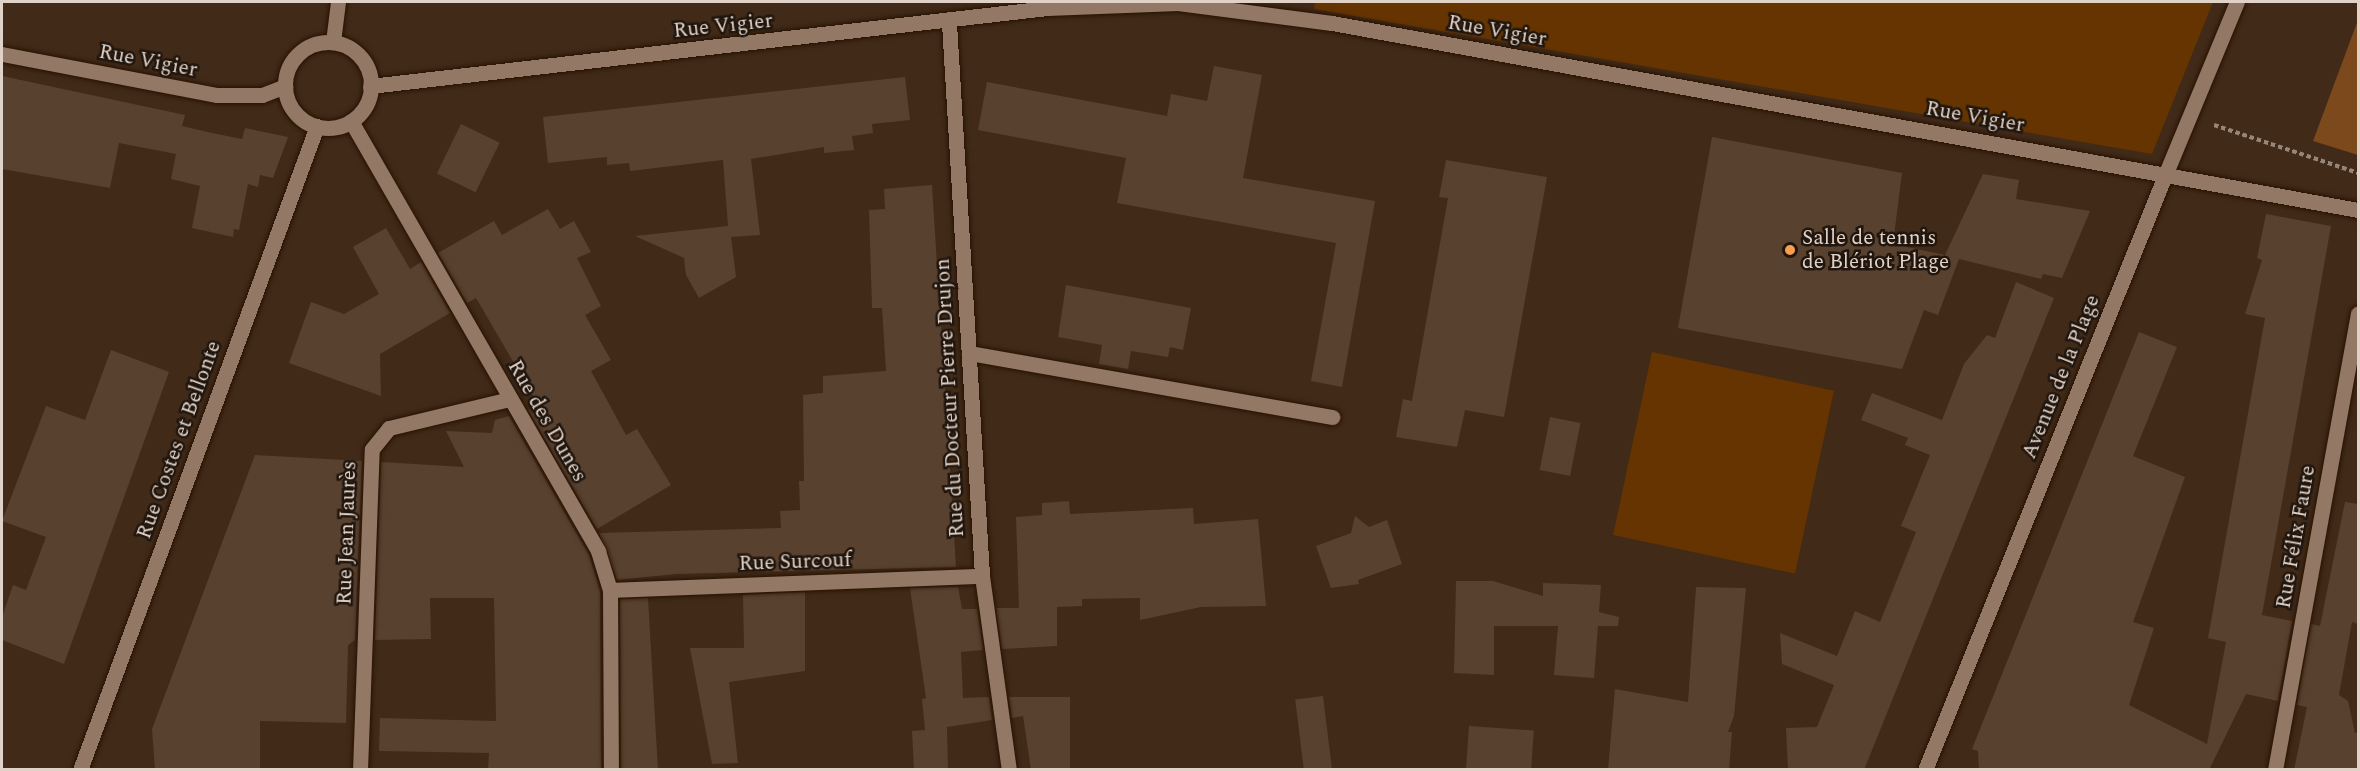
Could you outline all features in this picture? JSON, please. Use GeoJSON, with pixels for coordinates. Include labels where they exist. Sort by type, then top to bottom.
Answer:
{"type":"FeatureCollection","features":[{"type":"Feature","properties":{"kind":"street"},"geometry":{"type":"LineString","coordinates":[[333,42],[338,2]]}},
{"type":"Feature","properties":{"kind":"street","name":"Avenue de la Plage"},"geometry":{"type":"LineString","coordinates":[[1925,770],[2237,2]]}},
{"type":"Feature","properties":{"kind":"street","name":"Rue Vigier"},"geometry":{"type":"LineString","coordinates":[[370,86],[949,23],[1109,3],[1246,9],[2166,173],[2358,210]]}},
{"type":"Feature","properties":{"kind":"street","name":"Rue du Docteur Pierre Drujon"},"geometry":{"type":"LineString","coordinates":[[949,23],[982,576],[1010,770]]}},
{"type":"Feature","properties":{"kind":"street"},"geometry":{"type":"LineString","coordinates":[[333,42],[360,57],[370,86],[365,106],[351,121],[338,126],[317,126],[296,114],[285,86],[288,68],[299,53],[315,44],[333,42]]}},
{"type":"Feature","properties":{"kind":"street","name":"Rue Vigier"},"geometry":{"type":"LineString","coordinates":[[2,54],[217,95],[262,95],[285,86]]}},
{"type":"Feature","properties":{"kind":"street","name":"Rue des Dunes"},"geometry":{"type":"LineString","coordinates":[[351,121],[598,551],[610,590],[611,770]]}},
{"type":"Feature","properties":{"kind":"street","name":"Rue Costes et Bellonte"},"geometry":{"type":"LineString","coordinates":[[80,770],[317,126]]}},
{"type":"Feature","properties":{"kind":"street","name":"Rue Félix Faure"},"geometry":{"type":"LineString","coordinates":[[2275,770],[2358,313]]}},
{"type":"Feature","properties":{"kind":"street"},"geometry":{"type":"LineString","coordinates":[[969,353],[1332,417]]}},
{"type":"Feature","properties":{"kind":"street","name":"Rue Jean Jaurès"},"geometry":{"type":"LineString","coordinates":[[360,770],[372,449],[389,428],[510,399]]}},
{"type":"Feature","properties":{"kind":"street","name":"Rue Surcouf"},"geometry":{"type":"LineString","coordinates":[[610,590],[982,576]]}},
{"type":"Feature","properties":{"kind":"path"},"geometry":{"type":"LineString","coordinates":[[2190,117],[2358,173]]}},
{"type":"Feature","properties":{"kind":"shaded area"},"geometry":{"type":"Polygon","coordinates":[[[1315,2],[2213,2],[2152,154],[1314,9],[1315,2]]]}},
{"type":"Feature","properties":{"kind":"shaded area"},"geometry":{"type":"Polygon","coordinates":[[[2358,20],[2358,155],[2313,141],[2358,20]]]}},
{"type":"Feature","properties":{"kind":"shaded area"},"geometry":{"type":"Polygon","coordinates":[[[1652,352],[1834,391],[1795,574],[1613,535],[1652,352]]]}},
{"type":"Feature","properties":{"kind":"building"},"geometry":{"type":"Polygon","coordinates":[[[1214,66],[1262,75],[1243,178],[1375,201],[1342,387],[1311,381],[1336,243],[1117,203],[1126,158],[978,130],[987,82],[1167,116],[1171,94],[1207,101],[1214,66]]]}},
{"type":"Feature","properties":{"kind":"building"},"geometry":{"type":"Polygon","coordinates":[[[2,76],[185,115],[182,126],[212,133],[242,139],[245,128],[288,137],[273,178],[260,175],[258,187],[248,184],[239,230],[234,229],[233,237],[192,228],[200,186],[171,179],[176,154],[119,143],[110,188],[2,169],[2,76]]]}},
{"type":"Feature","properties":{"kind":"building"},"geometry":{"type":"Polygon","coordinates":[[[905,77],[910,120],[872,124],[873,133],[852,136],[854,150],[824,153],[824,147],[751,159],[760,235],[731,237],[736,277],[699,298],[686,275],[684,258],[635,236],[728,226],[723,160],[630,171],[629,163],[607,165],[607,157],[548,163],[543,117],[905,77]]]}},
{"type":"Feature","properties":{"kind":"building"},"geometry":{"type":"Polygon","coordinates":[[[461,124],[500,143],[476,192],[437,173],[461,124]]]}},
{"type":"Feature","properties":{"kind":"building","name":"Salle de tennis de Blériot Plage"},"geometry":{"type":"Polygon","coordinates":[[[1712,137],[1902,173],[1893,244],[1945,255],[1983,174],[2019,180],[2016,199],[2090,211],[2062,278],[2043,274],[2041,279],[1959,259],[1938,315],[1924,310],[1902,369],[1678,328],[1712,137]]]}},
{"type":"Feature","properties":{"kind":"building"},"geometry":{"type":"Polygon","coordinates":[[[1446,160],[1547,177],[1504,417],[1465,410],[1457,447],[1396,437],[1403,399],[1412,401],[1448,198],[1439,197],[1446,160]]]}},
{"type":"Feature","properties":{"kind":"building"},"geometry":{"type":"Polygon","coordinates":[[[932,185],[956,567],[676,574],[617,580],[599,533],[781,528],[780,511],[800,510],[799,481],[804,481],[803,395],[823,393],[823,376],[886,371],[882,308],[872,308],[869,210],[885,209],[884,189],[932,185]]]}},
{"type":"Feature","properties":{"kind":"building"},"geometry":{"type":"Polygon","coordinates":[[[548,209],[560,229],[574,221],[591,252],[577,258],[601,306],[585,315],[611,360],[591,371],[626,435],[637,429],[671,485],[597,529],[528,410],[539,406],[476,298],[467,303],[438,253],[494,221],[502,235],[548,209]]]}},
{"type":"Feature","properties":{"kind":"building"},"geometry":{"type":"Polygon","coordinates":[[[2266,214],[2331,226],[2262,615],[2292,621],[2278,701],[2246,694],[2209,770],[1979,770],[1978,751],[1972,749],[2139,332],[2177,347],[2133,456],[2185,477],[2133,622],[2154,628],[2129,705],[2207,744],[2226,642],[2208,638],[2265,318],[2245,314],[2262,260],[2257,258],[2266,214]]]}},
{"type":"Feature","properties":{"kind":"building"},"geometry":{"type":"Polygon","coordinates":[[[386,228],[410,269],[421,262],[450,313],[380,354],[381,396],[289,363],[311,302],[344,314],[379,294],[353,247],[386,228]]]}},
{"type":"Feature","properties":{"kind":"building"},"geometry":{"type":"Polygon","coordinates":[[[2016,282],[2054,298],[1864,770],[1788,770],[1786,728],[1817,727],[1834,685],[1782,664],[1780,633],[1837,656],[1855,611],[1880,622],[1916,532],[1901,526],[1930,455],[1905,445],[1908,438],[1861,420],[1872,393],[1942,420],[1964,364],[1987,335],[1995,338],[2016,282]]]}},
{"type":"Feature","properties":{"kind":"building"},"geometry":{"type":"Polygon","coordinates":[[[1066,285],[1191,308],[1183,350],[1170,347],[1168,357],[1131,351],[1128,369],[1099,364],[1102,345],[1058,337],[1066,285]]]}},
{"type":"Feature","properties":{"kind":"building"},"geometry":{"type":"Polygon","coordinates":[[[111,350],[169,372],[64,664],[2,640],[2,617],[13,585],[26,590],[46,537],[2,521],[46,406],[85,420],[111,350]]]}},
{"type":"Feature","properties":{"kind":"building"},"geometry":{"type":"Polygon","coordinates":[[[509,416],[589,555],[600,591],[601,770],[488,770],[489,753],[379,751],[380,718],[496,721],[494,598],[430,598],[431,639],[375,640],[381,462],[464,467],[446,431],[492,433],[495,420],[509,416]]]}},
{"type":"Feature","properties":{"kind":"building"},"geometry":{"type":"Polygon","coordinates":[[[1550,417],[1580,423],[1570,476],[1540,470],[1550,417]]]}},
{"type":"Feature","properties":{"kind":"building"},"geometry":{"type":"Polygon","coordinates":[[[255,455],[362,461],[355,640],[348,645],[346,723],[260,721],[260,770],[155,770],[152,729],[255,455]]]}},
{"type":"Feature","properties":{"kind":"building"},"geometry":{"type":"Polygon","coordinates":[[[1069,501],[1070,514],[1193,508],[1194,524],[1258,519],[1266,606],[1201,607],[1140,620],[1140,598],[1082,599],[1082,606],[1057,607],[1057,646],[1002,649],[996,608],[1019,608],[1016,517],[1042,515],[1042,503],[1069,501]]]}},
{"type":"Feature","properties":{"kind":"building"},"geometry":{"type":"Polygon","coordinates":[[[2345,502],[2358,504],[2358,624],[2352,622],[2339,695],[2348,701],[2355,733],[2358,732],[2358,770],[2294,770],[2307,707],[2297,705],[2311,624],[2320,626],[2345,502]]]}},
{"type":"Feature","properties":{"kind":"building"},"geometry":{"type":"Polygon","coordinates":[[[1355,516],[1369,527],[1387,520],[1402,564],[1358,580],[1359,584],[1331,588],[1316,546],[1351,533],[1355,516]]]}},
{"type":"Feature","properties":{"kind":"building"},"geometry":{"type":"Polygon","coordinates":[[[1456,581],[1493,581],[1543,596],[1543,583],[1601,585],[1599,612],[1619,617],[1618,626],[1598,626],[1594,678],[1554,675],[1558,626],[1494,626],[1494,675],[1454,673],[1456,581]]]}},
{"type":"Feature","properties":{"kind":"building"},"geometry":{"type":"Polygon","coordinates":[[[958,587],[962,609],[977,609],[983,650],[961,652],[963,698],[989,697],[992,720],[947,727],[948,770],[914,770],[912,731],[925,730],[922,699],[926,698],[910,588],[958,587]]]}},
{"type":"Feature","properties":{"kind":"building"},"geometry":{"type":"Polygon","coordinates":[[[1696,587],[1746,588],[1734,716],[1728,732],[1732,732],[1729,770],[1608,770],[1615,689],[1688,702],[1696,587]]]}},
{"type":"Feature","properties":{"kind":"building"},"geometry":{"type":"Polygon","coordinates":[[[805,592],[805,671],[729,682],[738,763],[712,764],[690,648],[744,648],[743,595],[805,592]]]}},
{"type":"Feature","properties":{"kind":"building"},"geometry":{"type":"Polygon","coordinates":[[[648,598],[658,770],[621,770],[620,599],[648,598]]]}},
{"type":"Feature","properties":{"kind":"building"},"geometry":{"type":"Polygon","coordinates":[[[1323,696],[1332,770],[1304,770],[1295,699],[1323,696]]]}},
{"type":"Feature","properties":{"kind":"building"},"geometry":{"type":"Polygon","coordinates":[[[1009,697],[1070,697],[1070,770],[1031,770],[1023,716],[1012,718],[1009,697]]]}},
{"type":"Feature","properties":{"kind":"building"},"geometry":{"type":"Polygon","coordinates":[[[1469,726],[1534,731],[1531,770],[1466,770],[1469,726]]]}},
{"type":"Feature","properties":{"kind":"place","name":"Salle de tennis de Blériot Plage"},"geometry":{"type":"Point","coordinates":[1790,250]}}]}
